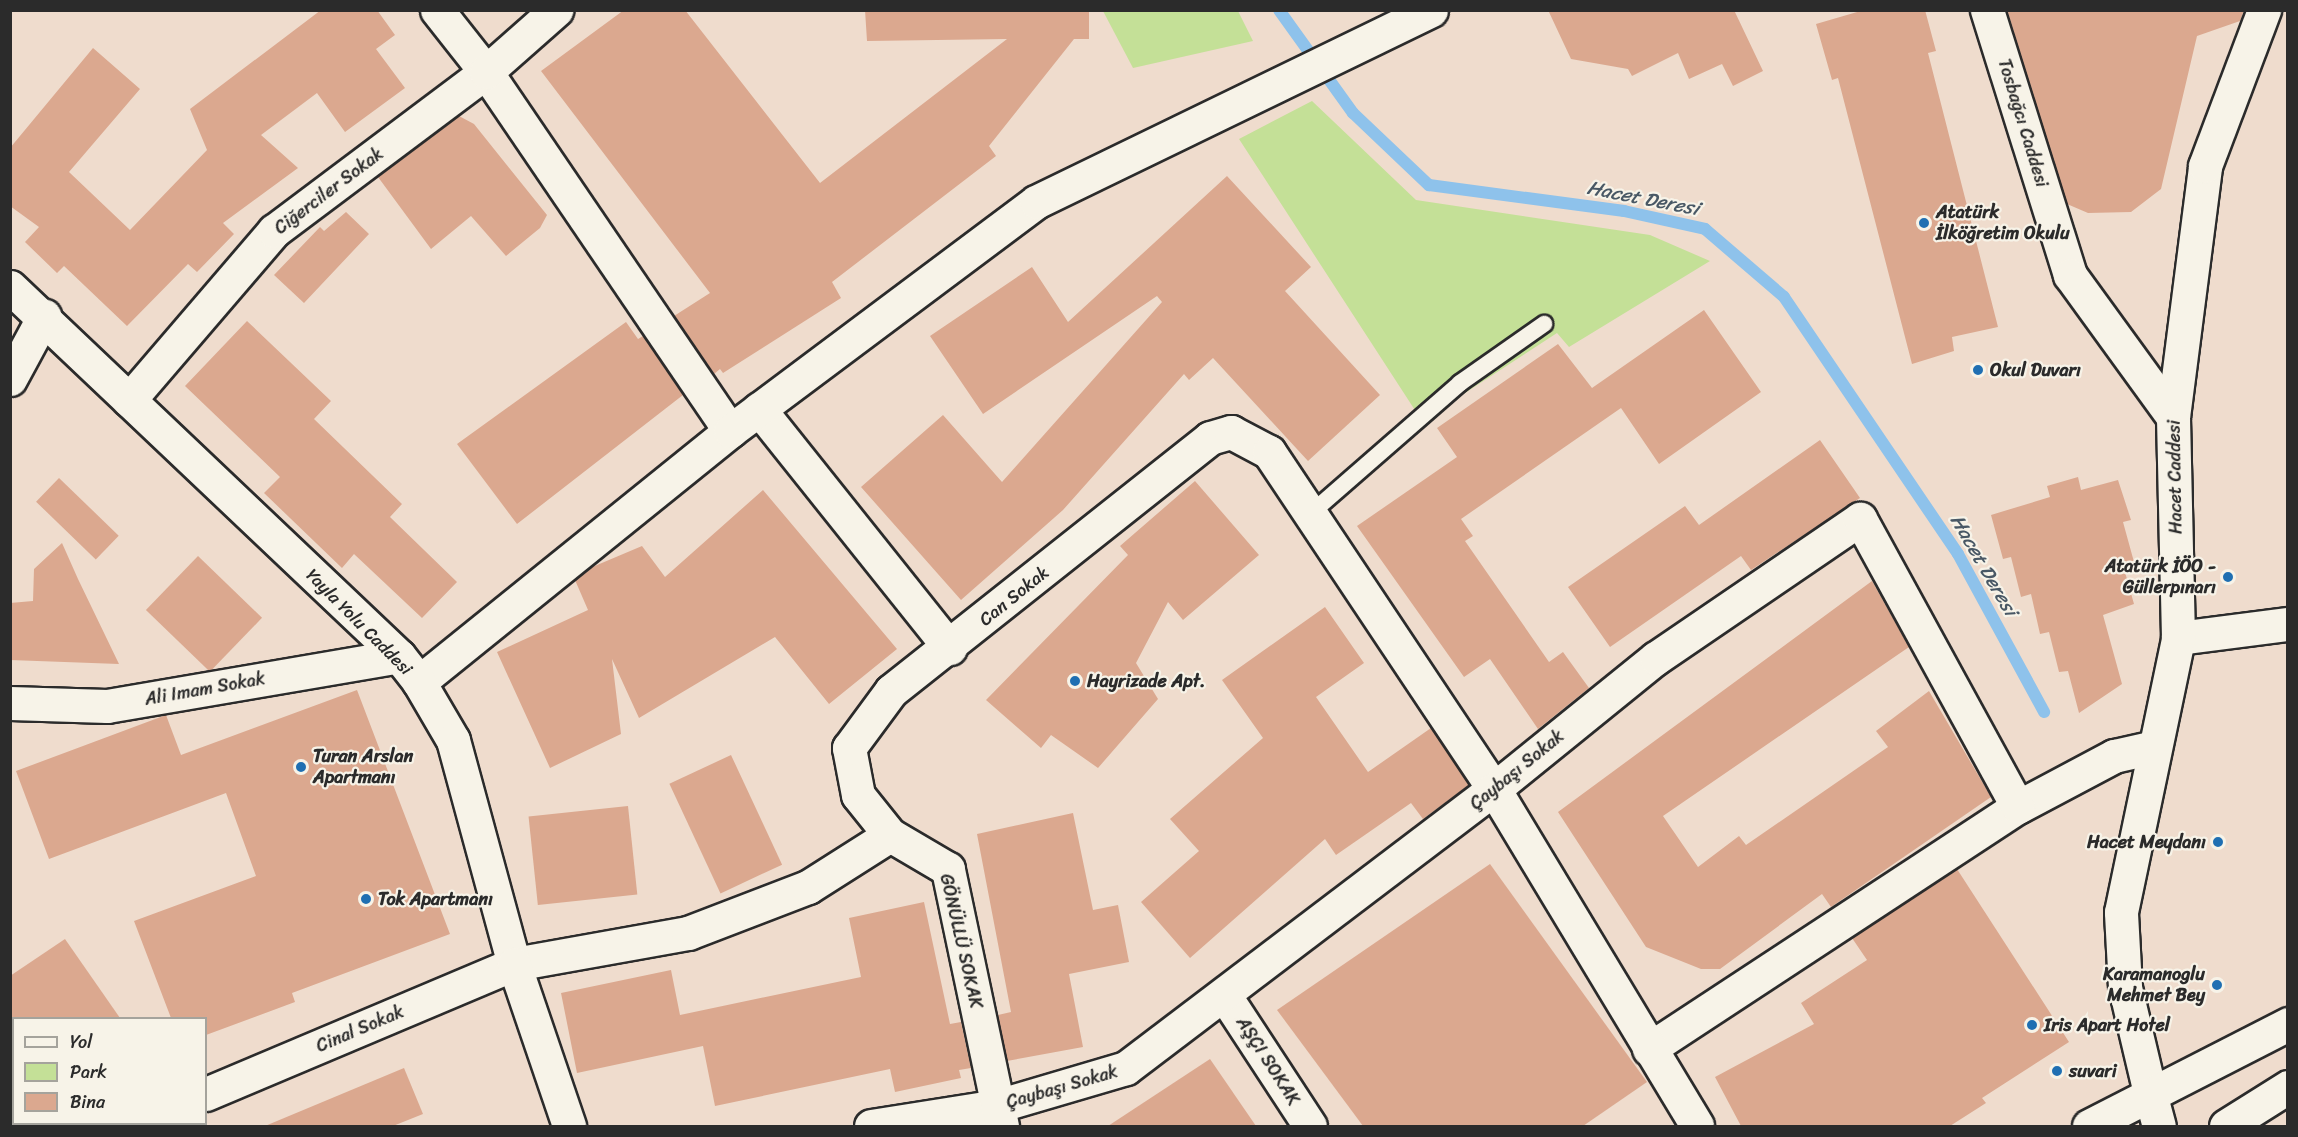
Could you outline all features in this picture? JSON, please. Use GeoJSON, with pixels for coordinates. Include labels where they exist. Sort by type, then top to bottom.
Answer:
{"type":"FeatureCollection","features":[{"type":"Feature","properties":{"kind":"street"},"geometry":{"type":"LineString","coordinates":[[437,10],[486,72],[730,431]]}},
{"type":"Feature","properties":{"kind":"street","name":"Ciğerciler Sokak"},"geometry":{"type":"LineString","coordinates":[[129,400],[274,231],[486,72],[556,10]]}},
{"type":"Feature","properties":{"kind":"street"},"geometry":{"type":"LineString","coordinates":[[419,682],[730,431],[1036,202],[1230,105],[1431,10]]}},
{"type":"Feature","properties":{"kind":"street","name":"Tosbağcı Caddesi"},"geometry":{"type":"LineString","coordinates":[[1987,10],[2070,275],[2174,417]]}},
{"type":"Feature","properties":{"kind":"street","name":"Hacet Caddesi"},"geometry":{"type":"LineString","coordinates":[[2158,1126],[2125,987],[2121,912],[2178,638],[2174,417],[2205,166],[2264,10]]}},
{"type":"Feature","properties":{"kind":"street","name":"Yayla Yolu Caddesi"},"geometry":{"type":"LineString","coordinates":[[10,286],[399,656],[419,682],[453,740],[514,964],[569,1126]]}},
{"type":"Feature","properties":{"kind":"street"},"geometry":{"type":"LineString","coordinates":[[10,379],[44,316]]}},
{"type":"Feature","properties":{"kind":"street"},"geometry":{"type":"LineString","coordinates":[[759,409],[950,648]]}},
{"type":"Feature","properties":{"kind":"street","name":"Can Sokak"},"geometry":{"type":"LineString","coordinates":[[858,795],[849,748],[891,692],[950,648],[1210,438],[1231,432],[1269,452],[1310,514]]}},
{"type":"Feature","properties":{"kind":"street"},"geometry":{"type":"LineString","coordinates":[[1310,514],[1494,789],[1697,1126]]}},
{"type":"Feature","properties":{"kind":"street","name":"Çaybaşı Sokak"},"geometry":{"type":"LineString","coordinates":[[871,1126],[1000,1116],[1126,1068],[1225,996],[1494,789],[1656,658],[1860,519],[2018,807]]}},
{"type":"Feature","properties":{"kind":"street"},"geometry":{"type":"LineString","coordinates":[[2178,638],[2288,624]]}},
{"type":"Feature","properties":{"kind":"street","name":"Ali Imam Sokak"},"geometry":{"type":"LineString","coordinates":[[10,703],[107,706],[399,656]]}},
{"type":"Feature","properties":{"kind":"street"},"geometry":{"type":"LineString","coordinates":[[1649,1049],[2018,807],[2114,756],[2154,747]]}},
{"type":"Feature","properties":{"kind":"street","name":"GÖNÜLLÜ SOKAK"},"geometry":{"type":"LineString","coordinates":[[858,795],[890,835],[948,869],[1000,1116]]}},
{"type":"Feature","properties":{"kind":"street","name":"Cinal Sokak"},"geometry":{"type":"LineString","coordinates":[[207,1094],[514,964],[688,933],[808,887],[890,835]]}},
{"type":"Feature","properties":{"kind":"street","name":"AŞÇI SOKAK"},"geometry":{"type":"LineString","coordinates":[[1225,996],[1311,1126]]}},
{"type":"Feature","properties":{"kind":"street"},"geometry":{"type":"LineString","coordinates":[[2089,1126],[2288,1024]]}},
{"type":"Feature","properties":{"kind":"street"},"geometry":{"type":"LineString","coordinates":[[2226,1126],[2288,1087]]}},
{"type":"Feature","properties":{"kind":"lane"},"geometry":{"type":"LineString","coordinates":[[1310,514],[1460,383],[1545,324]]}},
{"type":"Feature","properties":{"kind":"green space"},"geometry":{"type":"Polygon","coordinates":[[[1103,11],[1238,11],[1253,41],[1133,68],[1103,11]]]}},
{"type":"Feature","properties":{"kind":"green space"},"geometry":{"type":"Polygon","coordinates":[[[1312,101],[1416,200],[1650,235],[1710,261],[1569,347],[1557,333],[1422,421],[1239,139],[1312,101]]]}},
{"type":"Feature","properties":{"kind":"building"},"geometry":{"type":"Polygon","coordinates":[[[321,10],[377,10],[395,35],[376,49],[405,88],[345,132],[317,93],[261,135],[298,168],[223,223],[234,234],[197,272],[188,264],[127,326],[64,266],[57,273],[25,242],[39,227],[10,206],[10,148],[93,48],[140,89],[69,172],[130,230],[207,150],[190,109],[321,10]]]}},
{"type":"Feature","properties":{"kind":"building"},"geometry":{"type":"Polygon","coordinates":[[[624,10],[685,10],[820,183],[1007,39],[867,41],[865,10],[1089,10],[1089,39],[1074,39],[989,146],[996,156],[832,282],[841,298],[723,373],[720,369],[714,374],[674,316],[710,293],[541,71],[624,10]]]}},
{"type":"Feature","properties":{"kind":"building"},"geometry":{"type":"Polygon","coordinates":[[[1548,10],[1734,10],[1763,71],[1733,86],[1722,64],[1689,79],[1678,53],[1632,76],[1628,69],[1571,59],[1548,10]]]}},
{"type":"Feature","properties":{"kind":"building","name":"Atatürk İlköğretim Okulu"},"geometry":{"type":"Polygon","coordinates":[[[1864,10],[1925,10],[1936,51],[1928,53],[1998,327],[1952,337],[1954,351],[1912,364],[1838,78],[1832,80],[1816,24],[1864,10]]]}},
{"type":"Feature","properties":{"kind":"building"},"geometry":{"type":"Polygon","coordinates":[[[2007,10],[2244,10],[2240,21],[2197,36],[2161,189],[2131,212],[2088,213],[2067,204],[2007,10]]]}},
{"type":"Feature","properties":{"kind":"building"},"geometry":{"type":"Polygon","coordinates":[[[459,116],[474,124],[547,215],[540,228],[506,256],[471,216],[431,249],[378,177],[459,116]]]}},
{"type":"Feature","properties":{"kind":"building"},"geometry":{"type":"Polygon","coordinates":[[[1227,176],[1311,267],[1285,291],[1380,395],[1308,461],[1213,358],[1189,380],[1184,374],[1063,510],[961,600],[861,487],[943,415],[1002,482],[1162,302],[1157,296],[983,414],[930,336],[1032,267],[1068,322],[1227,176]]]}},
{"type":"Feature","properties":{"kind":"building"},"geometry":{"type":"Polygon","coordinates":[[[346,212],[369,234],[304,303],[274,275],[320,227],[324,231],[346,212]]]}},
{"type":"Feature","properties":{"kind":"building"},"geometry":{"type":"Polygon","coordinates":[[[1704,310],[1761,392],[1659,464],[1621,408],[1461,519],[1473,536],[1465,541],[1549,662],[1563,652],[1589,688],[1538,729],[1490,659],[1464,677],[1357,526],[1457,457],[1437,428],[1558,344],[1592,388],[1704,310]]]}},
{"type":"Feature","properties":{"kind":"building"},"geometry":{"type":"Polygon","coordinates":[[[247,321],[331,401],[314,419],[402,504],[390,517],[457,582],[422,618],[354,554],[342,568],[264,493],[280,477],[185,386],[247,321]]]}},
{"type":"Feature","properties":{"kind":"building"},"geometry":{"type":"Polygon","coordinates":[[[626,322],[638,339],[643,336],[683,395],[517,524],[457,444],[626,322]]]}},
{"type":"Feature","properties":{"kind":"building"},"geometry":{"type":"Polygon","coordinates":[[[1820,440],[1860,498],[1751,570],[1741,556],[1610,647],[1568,587],[1685,506],[1699,525],[1820,440]]]}},
{"type":"Feature","properties":{"kind":"building"},"geometry":{"type":"Polygon","coordinates":[[[2078,477],[2081,490],[2118,480],[2131,520],[2123,522],[2134,562],[2123,565],[2134,604],[2103,615],[2122,684],[2079,713],[2068,671],[2059,672],[2049,632],[2040,634],[2031,594],[2021,597],[2011,557],[2003,559],[1991,515],[2050,497],[2047,486],[2078,477]]]}},
{"type":"Feature","properties":{"kind":"building"},"geometry":{"type":"Polygon","coordinates":[[[59,478],[119,536],[96,559],[36,502],[59,478]]]}},
{"type":"Feature","properties":{"kind":"building","name":"Hayrizade Apt."},"geometry":{"type":"Polygon","coordinates":[[[1195,481],[1259,555],[1183,620],[1168,602],[1136,663],[1158,699],[1098,768],[1051,735],[1041,748],[986,700],[1128,555],[1120,546],[1195,481]]]}},
{"type":"Feature","properties":{"kind":"building"},"geometry":{"type":"Polygon","coordinates":[[[763,490],[897,649],[829,704],[775,637],[639,718],[612,659],[621,734],[550,768],[497,652],[588,610],[575,580],[590,568],[642,546],[665,577],[763,490]]]}},
{"type":"Feature","properties":{"kind":"building"},"geometry":{"type":"Polygon","coordinates":[[[62,543],[119,664],[10,660],[10,603],[33,601],[34,569],[62,543]]]}},
{"type":"Feature","properties":{"kind":"building"},"geometry":{"type":"Polygon","coordinates":[[[198,556],[262,618],[210,672],[146,610],[198,556]]]}},
{"type":"Feature","properties":{"kind":"building"},"geometry":{"type":"Polygon","coordinates":[[[1872,581],[1909,647],[1663,816],[1698,867],[1739,836],[1746,845],[1888,747],[1876,731],[1929,691],[1991,797],[1831,907],[1822,894],[1720,969],[1701,969],[1646,947],[1558,812],[1872,581]]]}},
{"type":"Feature","properties":{"kind":"building"},"geometry":{"type":"Polygon","coordinates":[[[1325,607],[1364,663],[1316,697],[1368,772],[1431,728],[1469,785],[1423,819],[1411,803],[1336,855],[1325,839],[1190,958],[1141,902],[1199,851],[1170,819],[1263,738],[1222,680],[1325,607]]]}},
{"type":"Feature","properties":{"kind":"building"},"geometry":{"type":"Polygon","coordinates":[[[357,690],[450,934],[292,993],[295,1002],[207,1035],[207,1017],[171,1017],[134,921],[256,876],[226,793],[49,859],[16,771],[166,715],[181,755],[357,690]]]}},
{"type":"Feature","properties":{"kind":"building"},"geometry":{"type":"Polygon","coordinates":[[[731,755],[782,865],[721,893],[669,784],[731,755]]]}},
{"type":"Feature","properties":{"kind":"building"},"geometry":{"type":"Polygon","coordinates":[[[628,806],[637,895],[538,905],[529,816],[628,806]]]}},
{"type":"Feature","properties":{"kind":"building"},"geometry":{"type":"Polygon","coordinates":[[[1073,813],[1093,910],[1118,905],[1129,962],[1069,974],[1083,1047],[1007,1061],[998,1015],[1011,1012],[977,834],[1073,813]]]}},
{"type":"Feature","properties":{"kind":"building"},"geometry":{"type":"Polygon","coordinates":[[[1490,864],[1647,1082],[1583,1126],[1363,1126],[1277,1010],[1490,864]]]}},
{"type":"Feature","properties":{"kind":"building"},"geometry":{"type":"Polygon","coordinates":[[[1957,869],[2069,1042],[1982,1098],[1986,1103],[1950,1126],[1741,1126],[1715,1077],[1814,1024],[1801,1003],[1867,960],[1852,938],[1957,869]]]}},
{"type":"Feature","properties":{"kind":"building"},"geometry":{"type":"Polygon","coordinates":[[[924,902],[950,1024],[961,1022],[971,1068],[959,1070],[961,1078],[895,1092],[890,1069],[715,1106],[703,1046],[577,1073],[561,993],[671,970],[680,1015],[861,977],[849,918],[924,902]]]}},
{"type":"Feature","properties":{"kind":"building"},"geometry":{"type":"Polygon","coordinates":[[[65,939],[119,1017],[10,1018],[10,976],[65,939]]]}},
{"type":"Feature","properties":{"kind":"building"},"geometry":{"type":"Polygon","coordinates":[[[1210,1059],[1256,1126],[1108,1126],[1210,1059]]]}},
{"type":"Feature","properties":{"kind":"building"},"geometry":{"type":"Polygon","coordinates":[[[404,1068],[423,1114],[393,1126],[265,1126],[404,1068]]]}},
{"type":"Feature","properties":{"kind":"waterway","name":"Hacet Deresi"},"geometry":{"type":"LineString","coordinates":[[1279,10],[1353,113],[1429,185],[1624,211],[1705,229],[1784,297],[1958,554],[2044,712]]}},
{"type":"Feature","properties":{"kind":"place","name":"Atatürk İlköğretim Okulu"},"geometry":{"type":"Point","coordinates":[1924,223]}},
{"type":"Feature","properties":{"kind":"place","name":"Okul Duvarı"},"geometry":{"type":"Point","coordinates":[1978,370]}},
{"type":"Feature","properties":{"kind":"place","name":"Atatürk İÖO - Güllerpınarı"},"geometry":{"type":"Point","coordinates":[2228,577]}},
{"type":"Feature","properties":{"kind":"place","name":"Hayrizade Apt."},"geometry":{"type":"Point","coordinates":[1075,681]}},
{"type":"Feature","properties":{"kind":"place","name":"Turan Arslan Apartmanı"},"geometry":{"type":"Point","coordinates":[301,767]}},
{"type":"Feature","properties":{"kind":"place","name":"Hacet Meydanı"},"geometry":{"type":"Point","coordinates":[2218,842]}},
{"type":"Feature","properties":{"kind":"place","name":"Tok Apartmanı"},"geometry":{"type":"Point","coordinates":[366,899]}},
{"type":"Feature","properties":{"kind":"place","name":"Karamanoglu Mehmet Bey"},"geometry":{"type":"Point","coordinates":[2217,985]}},
{"type":"Feature","properties":{"kind":"place","name":"Iris Apart Hotel"},"geometry":{"type":"Point","coordinates":[2032,1025]}},
{"type":"Feature","properties":{"kind":"place","name":"suvari"},"geometry":{"type":"Point","coordinates":[2057,1071]}}]}
